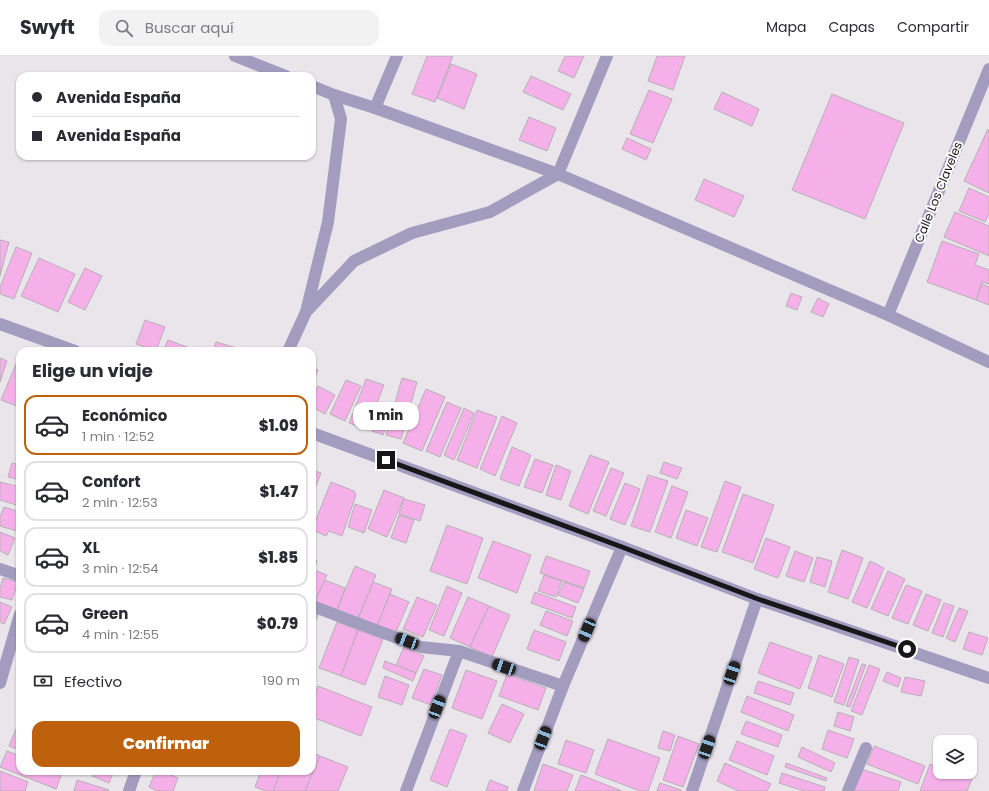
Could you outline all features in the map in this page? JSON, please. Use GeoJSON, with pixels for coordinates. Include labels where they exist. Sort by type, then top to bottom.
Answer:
{"type":"FeatureCollection","features":[{"type":"Feature","properties":{"kind":"street"},"geometry":{"type":"LineString","coordinates":[[235,56],[276,72]]}},
{"type":"Feature","properties":{"kind":"street"},"geometry":{"type":"LineString","coordinates":[[375,108],[397,56]]}},
{"type":"Feature","properties":{"kind":"street"},"geometry":{"type":"LineString","coordinates":[[306,312],[354,261],[412,233],[490,212],[558,174],[607,56]]}},
{"type":"Feature","properties":{"kind":"street","name":"Calle Los Claveles"},"geometry":{"type":"LineString","coordinates":[[888,315],[989,69]]}},
{"type":"Feature","properties":{"kind":"street"},"geometry":{"type":"LineString","coordinates":[[316,88],[558,174],[888,315],[989,362]]}},
{"type":"Feature","properties":{"kind":"street"},"geometry":{"type":"LineString","coordinates":[[290,347],[306,312],[328,222],[341,119],[334,95]]}},
{"type":"Feature","properties":{"kind":"street"},"geometry":{"type":"LineString","coordinates":[[0,324],[64,347]]}},
{"type":"Feature","properties":{"kind":"street"},"geometry":{"type":"LineString","coordinates":[[316,434],[622,547],[758,599],[989,678]]}},
{"type":"Feature","properties":{"kind":"street"},"geometry":{"type":"LineString","coordinates":[[524,791],[563,686],[622,547]]}},
{"type":"Feature","properties":{"kind":"street"},"geometry":{"type":"LineString","coordinates":[[0,569],[16,575]]}},
{"type":"Feature","properties":{"kind":"street"},"geometry":{"type":"LineString","coordinates":[[692,791],[758,599]]}},
{"type":"Feature","properties":{"kind":"street"},"geometry":{"type":"LineString","coordinates":[[316,608],[421,647],[459,651],[563,686]]}},
{"type":"Feature","properties":{"kind":"street"},"geometry":{"type":"LineString","coordinates":[[0,683],[16,628]]}},
{"type":"Feature","properties":{"kind":"street"},"geometry":{"type":"LineString","coordinates":[[406,791],[459,651]]}},
{"type":"Feature","properties":{"kind":"street"},"geometry":{"type":"LineString","coordinates":[[848,791],[866,748]]}},
{"type":"Feature","properties":{"kind":"street"},"geometry":{"type":"LineString","coordinates":[[129,791],[135,775]]}},
{"type":"Feature","properties":{"kind":"building"},"geometry":{"type":"Polygon","coordinates":[[[427,56],[453,56],[435,102],[412,94],[427,56]]]}},
{"type":"Feature","properties":{"kind":"building"},"geometry":{"type":"Polygon","coordinates":[[[565,56],[584,56],[574,78],[558,71],[565,56]]]}},
{"type":"Feature","properties":{"kind":"building"},"geometry":{"type":"Polygon","coordinates":[[[657,56],[685,56],[673,90],[648,81],[657,56]]]}},
{"type":"Feature","properties":{"kind":"building"},"geometry":{"type":"Polygon","coordinates":[[[451,64],[477,74],[464,109],[437,98],[451,64]]]}},
{"type":"Feature","properties":{"kind":"building"},"geometry":{"type":"Polygon","coordinates":[[[531,76],[571,94],[563,110],[523,92],[531,76]]]}},
{"type":"Feature","properties":{"kind":"building"},"geometry":{"type":"Polygon","coordinates":[[[649,90],[672,99],[653,143],[630,134],[649,90]]]}},
{"type":"Feature","properties":{"kind":"building"},"geometry":{"type":"Polygon","coordinates":[[[722,92],[759,109],[752,126],[714,109],[722,92]]]}},
{"type":"Feature","properties":{"kind":"building"},"geometry":{"type":"Polygon","coordinates":[[[832,94],[904,123],[865,219],[792,190],[832,94]]]}},
{"type":"Feature","properties":{"kind":"building"},"geometry":{"type":"Polygon","coordinates":[[[529,117],[556,128],[547,151],[519,140],[529,117]]]}},
{"type":"Feature","properties":{"kind":"building"},"geometry":{"type":"Polygon","coordinates":[[[988,129],[989,130],[989,193],[964,181],[988,129]]]}},
{"type":"Feature","properties":{"kind":"building"},"geometry":{"type":"Polygon","coordinates":[[[627,138],[651,149],[646,160],[622,149],[627,138]]]}},
{"type":"Feature","properties":{"kind":"building"},"geometry":{"type":"Polygon","coordinates":[[[704,179],[744,196],[734,217],[695,200],[704,179]]]}},
{"type":"Feature","properties":{"kind":"building"},"geometry":{"type":"Polygon","coordinates":[[[969,188],[989,197],[989,214],[985,222],[959,211],[969,188]]]}},
{"type":"Feature","properties":{"kind":"building"},"geometry":{"type":"Polygon","coordinates":[[[955,212],[989,226],[989,256],[944,237],[955,212]]]}},
{"type":"Feature","properties":{"kind":"building"},"geometry":{"type":"Polygon","coordinates":[[[0,240],[9,242],[0,276],[0,240]]]}},
{"type":"Feature","properties":{"kind":"building"},"geometry":{"type":"Polygon","coordinates":[[[942,241],[979,254],[975,265],[989,270],[989,284],[982,282],[976,300],[927,282],[942,241]]]}},
{"type":"Feature","properties":{"kind":"building"},"geometry":{"type":"Polygon","coordinates":[[[16,247],[32,253],[14,299],[0,294],[0,287],[16,247]]]}},
{"type":"Feature","properties":{"kind":"building"},"geometry":{"type":"Polygon","coordinates":[[[39,258],[75,274],[58,312],[21,296],[39,258]]]}},
{"type":"Feature","properties":{"kind":"building"},"geometry":{"type":"Polygon","coordinates":[[[85,268],[102,276],[85,310],[68,302],[85,268]]]}},
{"type":"Feature","properties":{"kind":"building"},"geometry":{"type":"Polygon","coordinates":[[[982,284],[989,287],[989,305],[976,300],[982,284]]]}},
{"type":"Feature","properties":{"kind":"building"},"geometry":{"type":"Polygon","coordinates":[[[791,293],[802,297],[797,310],[786,306],[791,293]]]}},
{"type":"Feature","properties":{"kind":"building"},"geometry":{"type":"Polygon","coordinates":[[[818,298],[829,304],[823,317],[811,312],[818,298]]]}},
{"type":"Feature","properties":{"kind":"building"},"geometry":{"type":"Polygon","coordinates":[[[145,320],[165,327],[158,347],[145,347],[136,344],[145,320]]]}},
{"type":"Feature","properties":{"kind":"building"},"geometry":{"type":"Polygon","coordinates":[[[168,340],[187,347],[165,347],[168,340]]]}},
{"type":"Feature","properties":{"kind":"building"},"geometry":{"type":"Polygon","coordinates":[[[216,342],[234,347],[214,347],[216,342]]]}},
{"type":"Feature","properties":{"kind":"building"},"geometry":{"type":"Polygon","coordinates":[[[0,358],[7,361],[0,382],[0,358]]]}},
{"type":"Feature","properties":{"kind":"building"},"geometry":{"type":"Polygon","coordinates":[[[16,364],[16,406],[1,400],[16,364]]]}},
{"type":"Feature","properties":{"kind":"building"},"geometry":{"type":"Polygon","coordinates":[[[402,378],[417,382],[401,439],[386,435],[402,378]]]}},
{"type":"Feature","properties":{"kind":"building"},"geometry":{"type":"Polygon","coordinates":[[[366,379],[384,385],[367,430],[349,423],[366,379]]]}},
{"type":"Feature","properties":{"kind":"building"},"geometry":{"type":"Polygon","coordinates":[[[346,380],[361,386],[345,421],[330,414],[346,380]]]}},
{"type":"Feature","properties":{"kind":"building"},"geometry":{"type":"Polygon","coordinates":[[[318,386],[335,395],[325,414],[316,409],[316,390],[318,386]]]}},
{"type":"Feature","properties":{"kind":"building"},"geometry":{"type":"Polygon","coordinates":[[[426,389],[445,397],[422,451],[403,443],[426,389]]]}},
{"type":"Feature","properties":{"kind":"building"},"geometry":{"type":"Polygon","coordinates":[[[447,402],[461,408],[440,457],[426,451],[447,402]]]}},
{"type":"Feature","properties":{"kind":"building"},"geometry":{"type":"Polygon","coordinates":[[[381,406],[392,410],[383,435],[372,431],[381,406]]]}},
{"type":"Feature","properties":{"kind":"building"},"geometry":{"type":"Polygon","coordinates":[[[464,408],[474,413],[454,460],[444,455],[464,408]]]}},
{"type":"Feature","properties":{"kind":"building"},"geometry":{"type":"Polygon","coordinates":[[[477,410],[497,417],[477,468],[457,460],[477,410]]]}},
{"type":"Feature","properties":{"kind":"building"},"geometry":{"type":"Polygon","coordinates":[[[502,416],[517,423],[495,476],[480,469],[502,416]]]}},
{"type":"Feature","properties":{"kind":"building"},"geometry":{"type":"Polygon","coordinates":[[[512,447],[531,455],[519,486],[500,479],[512,447]]]}},
{"type":"Feature","properties":{"kind":"building"},"geometry":{"type":"Polygon","coordinates":[[[590,455],[609,462],[588,514],[569,506],[590,455]]]}},
{"type":"Feature","properties":{"kind":"building"},"geometry":{"type":"Polygon","coordinates":[[[535,459],[553,465],[542,493],[524,487],[535,459]]]}},
{"type":"Feature","properties":{"kind":"building"},"geometry":{"type":"Polygon","coordinates":[[[664,462],[682,468],[677,479],[660,473],[664,462]]]}},
{"type":"Feature","properties":{"kind":"building"},"geometry":{"type":"Polygon","coordinates":[[[12,463],[16,464],[16,479],[8,477],[12,463]]]}},
{"type":"Feature","properties":{"kind":"building"},"geometry":{"type":"Polygon","coordinates":[[[556,465],[571,471],[561,500],[546,495],[556,465]]]}},
{"type":"Feature","properties":{"kind":"building"},"geometry":{"type":"Polygon","coordinates":[[[611,468],[624,473],[606,516],[593,511],[611,468]]]}},
{"type":"Feature","properties":{"kind":"building"},"geometry":{"type":"Polygon","coordinates":[[[316,471],[321,473],[316,486],[316,471]]]}},
{"type":"Feature","properties":{"kind":"building"},"geometry":{"type":"Polygon","coordinates":[[[648,475],[668,481],[650,532],[631,526],[648,475]]]}},
{"type":"Feature","properties":{"kind":"building"},"geometry":{"type":"Polygon","coordinates":[[[725,481],[741,487],[717,552],[701,547],[725,481]]]}},
{"type":"Feature","properties":{"kind":"building"},"geometry":{"type":"Polygon","coordinates":[[[0,482],[16,486],[16,505],[0,500],[0,482]]]}},
{"type":"Feature","properties":{"kind":"building"},"geometry":{"type":"Polygon","coordinates":[[[331,482],[354,491],[356,495],[342,536],[329,531],[326,536],[316,532],[316,520],[331,482]]]}},
{"type":"Feature","properties":{"kind":"building"},"geometry":{"type":"Polygon","coordinates":[[[625,483],[640,489],[625,525],[610,519],[625,483]]]}},
{"type":"Feature","properties":{"kind":"building"},"geometry":{"type":"Polygon","coordinates":[[[672,486],[688,492],[671,538],[655,532],[672,486]]]}},
{"type":"Feature","properties":{"kind":"building"},"geometry":{"type":"Polygon","coordinates":[[[384,490],[404,498],[387,537],[368,529],[384,490]]]}},
{"type":"Feature","properties":{"kind":"building"},"geometry":{"type":"Polygon","coordinates":[[[743,494],[774,505],[753,563],[722,552],[743,494]]]}},
{"type":"Feature","properties":{"kind":"building"},"geometry":{"type":"Polygon","coordinates":[[[404,499],[425,505],[420,521],[399,514],[404,499]]]}},
{"type":"Feature","properties":{"kind":"building"},"geometry":{"type":"Polygon","coordinates":[[[355,504],[372,510],[364,533],[348,527],[355,504]]]}},
{"type":"Feature","properties":{"kind":"building"},"geometry":{"type":"Polygon","coordinates":[[[4,507],[16,511],[16,531],[0,526],[0,517],[4,507]]]}},
{"type":"Feature","properties":{"kind":"building"},"geometry":{"type":"Polygon","coordinates":[[[686,510],[708,518],[697,546],[676,538],[686,510]]]}},
{"type":"Feature","properties":{"kind":"building"},"geometry":{"type":"Polygon","coordinates":[[[399,515],[414,520],[406,543],[391,538],[399,515]]]}},
{"type":"Feature","properties":{"kind":"building"},"geometry":{"type":"Polygon","coordinates":[[[447,525],[483,538],[467,584],[430,571],[447,525]]]}},
{"type":"Feature","properties":{"kind":"building"},"geometry":{"type":"Polygon","coordinates":[[[0,532],[15,538],[8,555],[0,551],[0,532]]]}},
{"type":"Feature","properties":{"kind":"building"},"geometry":{"type":"Polygon","coordinates":[[[766,538],[790,547],[778,578],[754,569],[766,538]]]}},
{"type":"Feature","properties":{"kind":"building"},"geometry":{"type":"Polygon","coordinates":[[[493,541],[531,555],[517,593],[478,578],[493,541]]]}},
{"type":"Feature","properties":{"kind":"building"},"geometry":{"type":"Polygon","coordinates":[[[842,550],[863,558],[848,599],[828,592],[842,550]]]}},
{"type":"Feature","properties":{"kind":"building"},"geometry":{"type":"Polygon","coordinates":[[[795,551],[813,558],[804,582],[786,576],[795,551]]]}},
{"type":"Feature","properties":{"kind":"building"},"geometry":{"type":"Polygon","coordinates":[[[546,556],[590,571],[584,588],[540,573],[546,556]]]}},
{"type":"Feature","properties":{"kind":"building"},"geometry":{"type":"Polygon","coordinates":[[[817,557],[832,561],[825,587],[810,582],[817,557]]]}},
{"type":"Feature","properties":{"kind":"building"},"geometry":{"type":"Polygon","coordinates":[[[870,561],[884,568],[867,608],[852,602],[870,561]]]}},
{"type":"Feature","properties":{"kind":"building"},"geometry":{"type":"Polygon","coordinates":[[[355,566],[376,575],[358,619],[337,610],[355,566]]]}},
{"type":"Feature","properties":{"kind":"building"},"geometry":{"type":"Polygon","coordinates":[[[316,571],[327,575],[316,599],[316,571]]]}},
{"type":"Feature","properties":{"kind":"building"},"geometry":{"type":"Polygon","coordinates":[[[888,571],[905,579],[888,616],[871,609],[888,571]]]}},
{"type":"Feature","properties":{"kind":"building"},"geometry":{"type":"Polygon","coordinates":[[[544,575],[562,581],[556,597],[538,591],[544,575]]]}},
{"type":"Feature","properties":{"kind":"building"},"geometry":{"type":"Polygon","coordinates":[[[3,578],[16,581],[16,588],[12,600],[0,597],[0,589],[3,578]]]}},
{"type":"Feature","properties":{"kind":"building"},"geometry":{"type":"Polygon","coordinates":[[[325,580],[345,588],[337,610],[316,601],[325,580]]]}},
{"type":"Feature","properties":{"kind":"building"},"geometry":{"type":"Polygon","coordinates":[[[373,582],[392,589],[377,626],[358,619],[373,582]]]}},
{"type":"Feature","properties":{"kind":"building"},"geometry":{"type":"Polygon","coordinates":[[[564,582],[584,589],[578,603],[558,595],[564,582]]]}},
{"type":"Feature","properties":{"kind":"building"},"geometry":{"type":"Polygon","coordinates":[[[906,585],[922,591],[908,624],[892,618],[906,585]]]}},
{"type":"Feature","properties":{"kind":"building"},"geometry":{"type":"Polygon","coordinates":[[[447,586],[462,593],[444,636],[429,630],[447,586]]]}},
{"type":"Feature","properties":{"kind":"building"},"geometry":{"type":"Polygon","coordinates":[[[535,592],[576,607],[572,618],[531,603],[535,592]]]}},
{"type":"Feature","properties":{"kind":"building"},"geometry":{"type":"Polygon","coordinates":[[[390,594],[409,602],[395,634],[377,626],[390,594]]]}},
{"type":"Feature","properties":{"kind":"building"},"geometry":{"type":"Polygon","coordinates":[[[926,594],[941,600],[928,631],[913,625],[926,594]]]}},
{"type":"Feature","properties":{"kind":"building"},"geometry":{"type":"Polygon","coordinates":[[[417,597],[437,605],[423,637],[403,629],[417,597]]]}},
{"type":"Feature","properties":{"kind":"building"},"geometry":{"type":"Polygon","coordinates":[[[468,597],[489,606],[470,647],[450,638],[468,597]]]}},
{"type":"Feature","properties":{"kind":"building"},"geometry":{"type":"Polygon","coordinates":[[[0,602],[12,607],[4,624],[0,622],[0,602]]]}},
{"type":"Feature","properties":{"kind":"building"},"geometry":{"type":"Polygon","coordinates":[[[944,603],[954,606],[943,637],[932,633],[944,603]]]}},
{"type":"Feature","properties":{"kind":"building"},"geometry":{"type":"Polygon","coordinates":[[[489,606],[510,615],[492,657],[470,647],[489,606]]]}},
{"type":"Feature","properties":{"kind":"building"},"geometry":{"type":"Polygon","coordinates":[[[959,608],[968,611],[955,642],[946,638],[959,608]]]}},
{"type":"Feature","properties":{"kind":"building"},"geometry":{"type":"Polygon","coordinates":[[[546,611],[573,621],[567,636],[540,625],[546,611]]]}},
{"type":"Feature","properties":{"kind":"building"},"geometry":{"type":"Polygon","coordinates":[[[337,622],[358,630],[341,676],[319,668],[337,622]]]}},
{"type":"Feature","properties":{"kind":"building"},"geometry":{"type":"Polygon","coordinates":[[[358,630],[383,639],[365,685],[341,676],[358,630]]]}},
{"type":"Feature","properties":{"kind":"building"},"geometry":{"type":"Polygon","coordinates":[[[534,630],[566,642],[559,661],[527,649],[534,630]]]}},
{"type":"Feature","properties":{"kind":"building"},"geometry":{"type":"Polygon","coordinates":[[[969,632],[988,638],[982,655],[963,649],[969,632]]]}},
{"type":"Feature","properties":{"kind":"building"},"geometry":{"type":"Polygon","coordinates":[[[770,642],[812,657],[800,689],[758,673],[770,642]]]}},
{"type":"Feature","properties":{"kind":"building"},"geometry":{"type":"Polygon","coordinates":[[[404,647],[424,656],[416,673],[396,665],[404,647]]]}},
{"type":"Feature","properties":{"kind":"building"},"geometry":{"type":"Polygon","coordinates":[[[819,655],[844,664],[832,697],[808,688],[819,655]]]}},
{"type":"Feature","properties":{"kind":"building"},"geometry":{"type":"Polygon","coordinates":[[[849,657],[859,660],[844,705],[834,702],[849,657]]]}},
{"type":"Feature","properties":{"kind":"building"},"geometry":{"type":"Polygon","coordinates":[[[385,661],[416,673],[413,681],[383,668],[385,661]]]}},
{"type":"Feature","properties":{"kind":"building"},"geometry":{"type":"Polygon","coordinates":[[[862,664],[866,665],[850,707],[846,706],[862,664]]]}},
{"type":"Feature","properties":{"kind":"building"},"geometry":{"type":"Polygon","coordinates":[[[869,665],[880,669],[862,715],[851,711],[869,665]]]}},
{"type":"Feature","properties":{"kind":"building"},"geometry":{"type":"Polygon","coordinates":[[[424,669],[442,675],[431,705],[412,698],[424,669]]]}},
{"type":"Feature","properties":{"kind":"building"},"geometry":{"type":"Polygon","coordinates":[[[466,670],[497,681],[482,719],[452,708],[466,670]]]}},
{"type":"Feature","properties":{"kind":"building"},"geometry":{"type":"Polygon","coordinates":[[[887,672],[901,678],[898,687],[883,681],[887,672]]]}},
{"type":"Feature","properties":{"kind":"building"},"geometry":{"type":"Polygon","coordinates":[[[507,674],[546,688],[538,710],[499,696],[507,674]]]}},
{"type":"Feature","properties":{"kind":"building"},"geometry":{"type":"Polygon","coordinates":[[[385,676],[409,685],[402,705],[378,697],[385,676]]]}},
{"type":"Feature","properties":{"kind":"building"},"geometry":{"type":"Polygon","coordinates":[[[905,677],[925,681],[921,696],[901,692],[905,677]]]}},
{"type":"Feature","properties":{"kind":"building"},"geometry":{"type":"Polygon","coordinates":[[[758,681],[794,693],[790,705],[754,693],[758,681]]]}},
{"type":"Feature","properties":{"kind":"building"},"geometry":{"type":"Polygon","coordinates":[[[318,686],[372,707],[361,736],[316,719],[316,691],[318,686]]]}},
{"type":"Feature","properties":{"kind":"building"},"geometry":{"type":"Polygon","coordinates":[[[747,696],[794,715],[788,731],[741,712],[747,696]]]}},
{"type":"Feature","properties":{"kind":"building"},"geometry":{"type":"Polygon","coordinates":[[[502,704],[524,714],[510,743],[488,733],[502,704]]]}},
{"type":"Feature","properties":{"kind":"building"},"geometry":{"type":"Polygon","coordinates":[[[838,712],[854,717],[850,731],[834,726],[838,712]]]}},
{"type":"Feature","properties":{"kind":"building"},"geometry":{"type":"Polygon","coordinates":[[[746,721],[782,735],[778,747],[741,734],[746,721]]]}},
{"type":"Feature","properties":{"kind":"building"},"geometry":{"type":"Polygon","coordinates":[[[16,729],[16,749],[9,746],[16,729]]]}},
{"type":"Feature","properties":{"kind":"building"},"geometry":{"type":"Polygon","coordinates":[[[450,729],[467,735],[447,787],[430,780],[450,729]]]}},
{"type":"Feature","properties":{"kind":"building"},"geometry":{"type":"Polygon","coordinates":[[[828,730],[854,739],[847,758],[822,749],[828,730]]]}},
{"type":"Feature","properties":{"kind":"building"},"geometry":{"type":"Polygon","coordinates":[[[663,731],[675,735],[670,751],[658,748],[663,731]]]}},
{"type":"Feature","properties":{"kind":"building"},"geometry":{"type":"Polygon","coordinates":[[[678,736],[699,744],[683,787],[663,780],[678,736]]]}},
{"type":"Feature","properties":{"kind":"building"},"geometry":{"type":"Polygon","coordinates":[[[608,739],[660,758],[648,791],[640,791],[595,774],[608,739]]]}},
{"type":"Feature","properties":{"kind":"building"},"geometry":{"type":"Polygon","coordinates":[[[566,740],[594,750],[586,773],[558,764],[566,740]]]}},
{"type":"Feature","properties":{"kind":"building"},"geometry":{"type":"Polygon","coordinates":[[[737,741],[774,756],[767,775],[729,760],[737,741]]]}},
{"type":"Feature","properties":{"kind":"building"},"geometry":{"type":"Polygon","coordinates":[[[874,746],[925,766],[918,784],[867,764],[874,746]]]}},
{"type":"Feature","properties":{"kind":"building"},"geometry":{"type":"Polygon","coordinates":[[[802,747],[835,763],[831,772],[798,757],[802,747]]]}},
{"type":"Feature","properties":{"kind":"building"},"geometry":{"type":"Polygon","coordinates":[[[7,751],[16,754],[16,773],[0,767],[7,751]]]}},
{"type":"Feature","properties":{"kind":"building"},"geometry":{"type":"Polygon","coordinates":[[[316,754],[320,756],[316,765],[316,754]]]}},
{"type":"Feature","properties":{"kind":"building"},"geometry":{"type":"Polygon","coordinates":[[[320,756],[348,767],[338,791],[305,791],[312,775],[316,775],[316,765],[320,756]]]}},
{"type":"Feature","properties":{"kind":"building"},"geometry":{"type":"Polygon","coordinates":[[[725,763],[771,784],[767,791],[738,791],[717,781],[725,763]]]}},
{"type":"Feature","properties":{"kind":"building"},"geometry":{"type":"Polygon","coordinates":[[[786,763],[827,778],[826,781],[785,767],[786,763]]]}},
{"type":"Feature","properties":{"kind":"building"},"geometry":{"type":"Polygon","coordinates":[[[543,764],[573,775],[567,791],[534,791],[543,764]]]}},
{"type":"Feature","properties":{"kind":"building"},"geometry":{"type":"Polygon","coordinates":[[[930,764],[933,765],[933,779],[972,779],[967,791],[920,791],[930,764]]]}},
{"type":"Feature","properties":{"kind":"building"},"geometry":{"type":"Polygon","coordinates":[[[861,769],[901,782],[898,791],[853,791],[861,769]]]}},
{"type":"Feature","properties":{"kind":"building"},"geometry":{"type":"Polygon","coordinates":[[[0,771],[28,782],[25,791],[0,791],[0,771]]]}},
{"type":"Feature","properties":{"kind":"building"},"geometry":{"type":"Polygon","coordinates":[[[782,773],[825,787],[824,791],[804,791],[779,783],[782,773]]]}},
{"type":"Feature","properties":{"kind":"building"},"geometry":{"type":"Polygon","coordinates":[[[20,775],[61,775],[56,789],[20,775]]]}},
{"type":"Feature","properties":{"kind":"building"},"geometry":{"type":"Polygon","coordinates":[[[92,775],[112,775],[109,783],[92,775]]]}},
{"type":"Feature","properties":{"kind":"building"},"geometry":{"type":"Polygon","coordinates":[[[154,775],[171,775],[178,778],[173,791],[157,791],[149,787],[154,775]]]}},
{"type":"Feature","properties":{"kind":"building"},"geometry":{"type":"Polygon","coordinates":[[[260,775],[279,775],[273,791],[266,791],[255,787],[260,775]]]}},
{"type":"Feature","properties":{"kind":"building"},"geometry":{"type":"Polygon","coordinates":[[[279,775],[312,775],[305,791],[273,791],[279,775]]]}},
{"type":"Feature","properties":{"kind":"building"},"geometry":{"type":"Polygon","coordinates":[[[581,775],[622,791],[575,791],[581,775]]]}},
{"type":"Feature","properties":{"kind":"building"},"geometry":{"type":"Polygon","coordinates":[[[77,780],[109,790],[74,791],[77,780]]]}},
{"type":"Feature","properties":{"kind":"building"},"geometry":{"type":"Polygon","coordinates":[[[490,780],[508,787],[507,791],[486,791],[490,780]]]}},
{"type":"Feature","properties":{"kind":"building"},"geometry":{"type":"Polygon","coordinates":[[[660,783],[681,790],[681,791],[657,791],[660,783]]]}},
{"type":"Feature","properties":{"kind":"route"},"geometry":{"type":"LineString","coordinates":[[386,460],[758,599],[907,649]]}}]}
